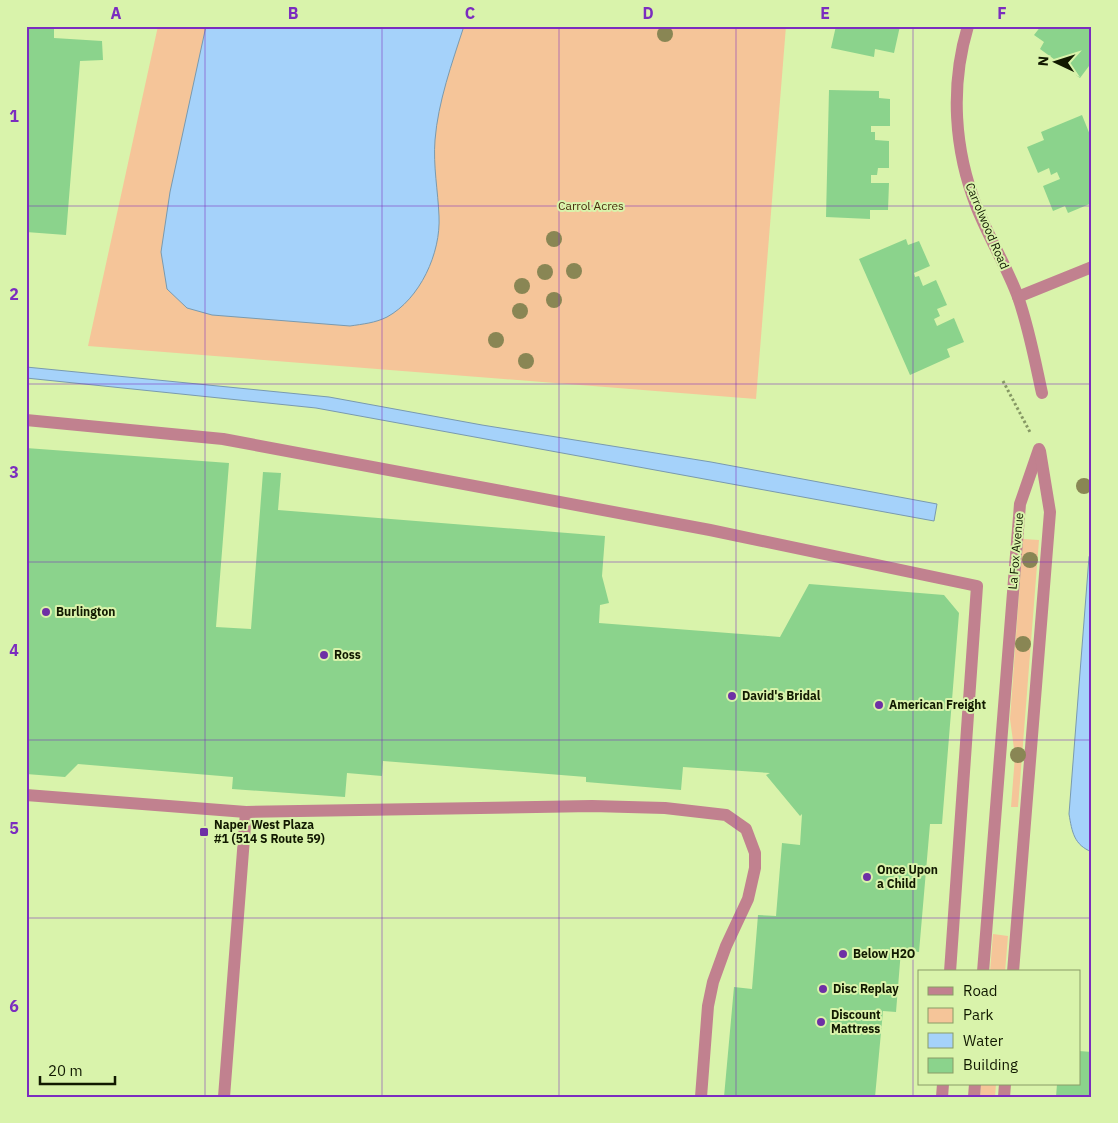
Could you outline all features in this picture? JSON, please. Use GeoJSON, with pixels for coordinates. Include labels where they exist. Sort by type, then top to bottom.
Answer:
{"type":"FeatureCollection","features":[{"type":"Feature","properties":{"kind":"street","name":"Carrolwood Road"},"geometry":{"type":"LineString","coordinates":[[968,26],[958,68],[957,101],[960,146],[965,175],[977,208],[1018,296],[1028,328],[1042,393]]}},
{"type":"Feature","properties":{"kind":"street"},"geometry":{"type":"LineString","coordinates":[[1018,296],[1092,267]]}},
{"type":"Feature","properties":{"kind":"street"},"geometry":{"type":"LineString","coordinates":[[26,420],[223,439],[710,530],[977,586],[950,970]]}},
{"type":"Feature","properties":{"kind":"street","name":"La Fox Avenue"},"geometry":{"type":"LineString","coordinates":[[983,970],[1020,504],[1039,449],[1050,512],[1013,970]]}},
{"type":"Feature","properties":{"kind":"street"},"geometry":{"type":"LineString","coordinates":[[26,795],[246,812],[592,806],[665,808],[713,813],[737,822],[746,829],[751,840],[755,853],[755,868],[748,899],[726,946],[713,982],[708,1006],[702,1097]]}},
{"type":"Feature","properties":{"kind":"street"},"geometry":{"type":"LineString","coordinates":[[224,1097],[246,812]]}},
{"type":"Feature","properties":{"kind":"path"},"geometry":{"type":"LineString","coordinates":[[1003,381],[1036,442]]}},
{"type":"Feature","properties":{"kind":"green space","name":"Carrol Acres"},"geometry":{"type":"Polygon","coordinates":[[[158,26],[786,26],[756,399],[88,346],[158,26]]]}},
{"type":"Feature","properties":{"kind":"green space"},"geometry":{"type":"Polygon","coordinates":[[[1023,539],[1039,540],[1018,807],[1011,807],[1015,756],[1010,719],[1023,539]]]}},
{"type":"Feature","properties":{"kind":"green space"},"geometry":{"type":"Polygon","coordinates":[[[993,934],[1008,936],[1005,970],[990,970],[993,934]]]}},
{"type":"Feature","properties":{"kind":"green space"},"geometry":{"type":"Polygon","coordinates":[[[981,1086],[996,1086],[995,1097],[980,1097],[981,1086]]]}},
{"type":"Feature","properties":{"kind":"water"},"geometry":{"type":"Polygon","coordinates":[[[206,26],[464,26],[446,83],[439,111],[435,140],[439,216],[436,245],[426,274],[418,287],[399,309],[387,317],[373,322],[350,326],[212,315],[187,308],[167,289],[161,252],[170,192],[206,26]]]}},
{"type":"Feature","properties":{"kind":"water"},"geometry":{"type":"Polygon","coordinates":[[[26,367],[329,397],[482,425],[711,462],[937,504],[934,521],[316,408],[26,378],[26,367]]]}},
{"type":"Feature","properties":{"kind":"water"},"geometry":{"type":"Polygon","coordinates":[[[1092,548],[1092,852],[1081,846],[1078,842],[1073,832],[1069,814],[1089,557],[1092,548]]]}},
{"type":"Feature","properties":{"kind":"building"},"geometry":{"type":"Polygon","coordinates":[[[26,26],[54,26],[54,38],[102,41],[103,60],[80,61],[66,235],[26,232],[26,26]]]}},
{"type":"Feature","properties":{"kind":"building"},"geometry":{"type":"Polygon","coordinates":[[[836,26],[900,26],[894,53],[875,49],[874,57],[831,48],[836,26]]]}},
{"type":"Feature","properties":{"kind":"building"},"geometry":{"type":"Polygon","coordinates":[[[1041,26],[1092,26],[1092,62],[1080,78],[1040,49],[1044,42],[1034,35],[1041,26]]]}},
{"type":"Feature","properties":{"kind":"building"},"geometry":{"type":"Polygon","coordinates":[[[829,90],[879,91],[879,98],[890,99],[890,126],[871,126],[871,132],[875,132],[875,140],[889,141],[889,168],[878,168],[877,175],[871,175],[871,183],[889,183],[888,210],[870,210],[870,219],[826,217],[829,90]]]}},
{"type":"Feature","properties":{"kind":"building"},"geometry":{"type":"Polygon","coordinates":[[[1082,115],[1092,140],[1092,203],[1068,213],[1065,206],[1053,211],[1043,186],[1060,179],[1057,172],[1051,175],[1049,168],[1038,173],[1027,147],[1044,140],[1041,132],[1082,115]]]}},
{"type":"Feature","properties":{"kind":"building"},"geometry":{"type":"Polygon","coordinates":[[[906,239],[908,245],[919,241],[930,266],[914,273],[915,277],[919,276],[923,286],[936,280],[947,305],[937,309],[940,316],[934,319],[937,326],[954,318],[964,342],[947,349],[950,357],[910,375],[859,259],[906,239]]]}},
{"type":"Feature","properties":{"kind":"building"},"geometry":{"type":"Polygon","coordinates":[[[26,448],[229,463],[216,627],[251,629],[263,472],[281,473],[278,510],[605,536],[602,576],[609,603],[600,605],[599,623],[780,637],[809,584],[944,595],[959,613],[942,824],[930,824],[919,952],[901,950],[896,1012],[883,1011],[875,1097],[724,1097],[734,987],[752,989],[758,915],[776,916],[782,843],[800,845],[802,814],[800,816],[766,775],[770,773],[683,767],[681,790],[586,782],[586,777],[383,761],[382,776],[347,773],[345,797],[232,789],[233,777],[78,764],[65,777],[26,774],[26,448]]]}},
{"type":"Feature","properties":{"kind":"building"},"geometry":{"type":"Polygon","coordinates":[[[1080,1051],[1092,1052],[1092,1097],[1056,1097],[1057,1086],[1080,1086],[1080,1051]]]}},
{"type":"Feature","properties":{"kind":"place","name":"Burlington"},"geometry":{"type":"Point","coordinates":[46,612]}},
{"type":"Feature","properties":{"kind":"place","name":"Ross"},"geometry":{"type":"Point","coordinates":[324,655]}},
{"type":"Feature","properties":{"kind":"place","name":"David's Bridal"},"geometry":{"type":"Point","coordinates":[732,696]}},
{"type":"Feature","properties":{"kind":"place","name":"American Freight"},"geometry":{"type":"Point","coordinates":[879,705]}},
{"type":"Feature","properties":{"kind":"place","name":"Naper West Plaza #1 (514 S Route 59)"},"geometry":{"type":"Point","coordinates":[204,832]}},
{"type":"Feature","properties":{"kind":"place","name":"Once Upon a Child"},"geometry":{"type":"Point","coordinates":[867,877]}},
{"type":"Feature","properties":{"kind":"place","name":"Below H2O"},"geometry":{"type":"Point","coordinates":[843,954]}},
{"type":"Feature","properties":{"kind":"place","name":"Disc Replay"},"geometry":{"type":"Point","coordinates":[823,989]}},
{"type":"Feature","properties":{"kind":"place","name":"Discount Mattress"},"geometry":{"type":"Point","coordinates":[821,1022]}}]}
